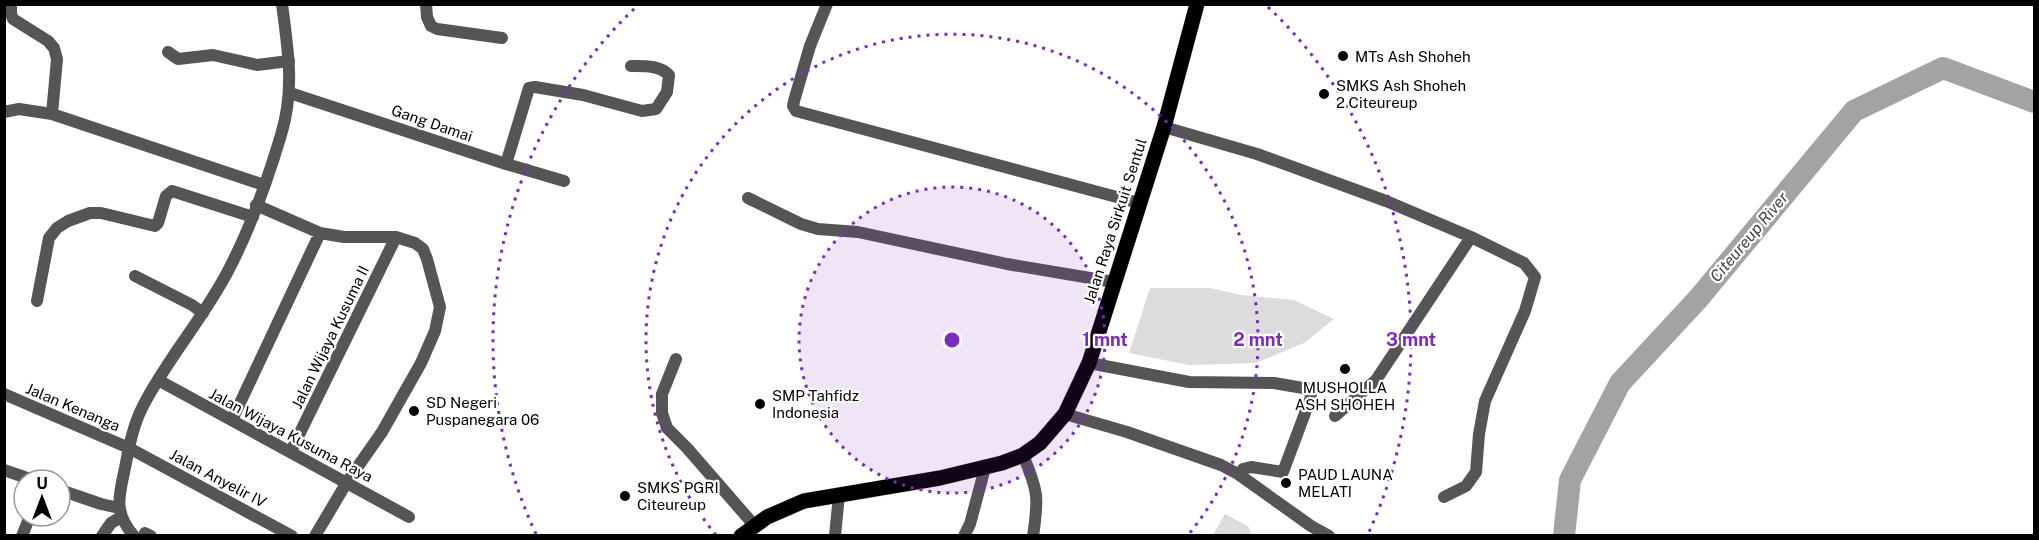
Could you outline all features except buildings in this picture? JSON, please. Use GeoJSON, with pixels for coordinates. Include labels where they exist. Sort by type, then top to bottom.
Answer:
{"type":"FeatureCollection","features":[{"type":"Feature","properties":{"kind":"main road","name":"Jalan Raya Sirkuit Sentul"},"geometry":{"type":"LineString","coordinates":[[741,536],[754,525],[780,510],[804,501],[940,478],[985,468],[1023,455],[1040,443],[1065,414],[1089,363],[1164,127],[1197,4]]}},
{"type":"Feature","properties":{"kind":"street"},"geometry":{"type":"LineString","coordinates":[[11,4],[13,19],[48,41],[54,48],[57,59],[52,114]]}},
{"type":"Feature","properties":{"kind":"street"},"geometry":{"type":"LineString","coordinates":[[102,536],[120,513],[119,494],[129,448],[142,408],[228,272],[264,185],[281,134],[290,93],[289,61],[282,4]]}},
{"type":"Feature","properties":{"kind":"street"},"geometry":{"type":"LineString","coordinates":[[426,4],[431,27],[502,38]]}},
{"type":"Feature","properties":{"kind":"street"},"geometry":{"type":"LineString","coordinates":[[827,4],[810,46],[794,101],[793,106],[796,111],[1035,177],[1139,203]]}},
{"type":"Feature","properties":{"kind":"street"},"geometry":{"type":"LineString","coordinates":[[168,52],[178,59],[213,56],[257,64],[289,61]]}},
{"type":"Feature","properties":{"kind":"street"},"geometry":{"type":"LineString","coordinates":[[506,164],[525,95],[529,88],[583,95],[642,111],[656,109],[667,92],[669,75],[664,70],[653,67],[631,66]]}},
{"type":"Feature","properties":{"kind":"street","name":"Gang Damai"},"geometry":{"type":"LineString","coordinates":[[290,93],[306,96],[506,164],[564,181]]}},
{"type":"Feature","properties":{"kind":"street"},"geometry":{"type":"LineString","coordinates":[[4,112],[20,110],[52,114],[264,185]]}},
{"type":"Feature","properties":{"kind":"street"},"geometry":{"type":"LineString","coordinates":[[1164,127],[1257,154],[1333,180],[1471,237],[1524,263],[1535,277],[1525,311],[1485,401],[1479,434],[1476,472],[1466,486],[1444,497]]}},
{"type":"Feature","properties":{"kind":"street"},"geometry":{"type":"LineString","coordinates":[[37,301],[49,238],[57,228],[79,215],[90,213],[101,213],[155,226],[166,196],[172,191],[255,211],[320,233],[344,237],[396,237],[416,243],[423,249],[437,292],[440,307],[435,331],[421,363],[382,432],[347,482],[315,536]]}},
{"type":"Feature","properties":{"kind":"street"},"geometry":{"type":"LineString","coordinates":[[748,198],[801,224],[818,229],[858,232],[1007,264],[1114,282]]}},
{"type":"Feature","properties":{"kind":"street"},"geometry":{"type":"LineString","coordinates":[[232,420],[320,233]]}},
{"type":"Feature","properties":{"kind":"street","name":"Jalan Wijaya Kusuma II"},"geometry":{"type":"LineString","coordinates":[[291,451],[396,237]]}},
{"type":"Feature","properties":{"kind":"street"},"geometry":{"type":"LineString","coordinates":[[1335,416],[1376,380],[1471,237]]}},
{"type":"Feature","properties":{"kind":"street"},"geometry":{"type":"LineString","coordinates":[[135,276],[192,304],[203,313]]}},
{"type":"Feature","properties":{"kind":"street"},"geometry":{"type":"LineString","coordinates":[[675,359],[662,394],[662,413],[667,428],[754,525]]}},
{"type":"Feature","properties":{"kind":"street"},"geometry":{"type":"LineString","coordinates":[[1089,363],[1189,382],[1274,383],[1309,388],[1311,397],[1283,472],[1251,467],[1243,469],[1242,477]]}},
{"type":"Feature","properties":{"kind":"street","name":"Jalan Wijaya Kusuma Raya"},"geometry":{"type":"LineString","coordinates":[[158,380],[410,517]]}},
{"type":"Feature","properties":{"kind":"street","name":"Jalan Kenanga"},"geometry":{"type":"LineString","coordinates":[[4,394],[129,448]]}},
{"type":"Feature","properties":{"kind":"street"},"geometry":{"type":"LineString","coordinates":[[1065,414],[1127,432],[1221,465],[1329,536]]}},
{"type":"Feature","properties":{"kind":"street","name":"Jalan Anyelir IV"},"geometry":{"type":"LineString","coordinates":[[129,448],[292,536]]}},
{"type":"Feature","properties":{"kind":"street"},"geometry":{"type":"LineString","coordinates":[[1023,455],[1037,494],[1033,536]]}},
{"type":"Feature","properties":{"kind":"street"},"geometry":{"type":"LineString","coordinates":[[964,536],[970,524],[985,468]]}},
{"type":"Feature","properties":{"kind":"street"},"geometry":{"type":"LineString","coordinates":[[72,494],[120,513],[143,535]]}},
{"type":"Feature","properties":{"kind":"street"},"geometry":{"type":"LineString","coordinates":[[835,536],[839,495]]}},
{"type":"Feature","properties":{"kind":"shaded area"},"geometry":{"type":"Polygon","coordinates":[[[1150,288],[1210,288],[1241,295],[1294,300],[1334,319],[1304,343],[1256,363],[1189,365],[1129,353],[1150,288]]]}},
{"type":"Feature","properties":{"kind":"shaded area"},"geometry":{"type":"Polygon","coordinates":[[[1225,514],[1248,526],[1252,535],[1213,535],[1225,514]]]}},
{"type":"Feature","properties":{"kind":"waterway","name":"Citeureup River"},"geometry":{"type":"LineString","coordinates":[[1564,536],[1570,480],[1620,383],[1698,299],[1854,111],[1943,68],[2034,102]]}},
{"type":"Feature","properties":{"kind":"place","name":"MTs Ash Shoheh"},"geometry":{"type":"Point","coordinates":[1343,56]}},
{"type":"Feature","properties":{"kind":"place","name":"SMKS Ash Shoheh 2 Citeureup"},"geometry":{"type":"Point","coordinates":[1324,94]}},
{"type":"Feature","properties":{"kind":"place","name":"MUSHOLLA ASH SHOHEH"},"geometry":{"type":"Point","coordinates":[1345,369]}},
{"type":"Feature","properties":{"kind":"place","name":"SMP Tahfidz Indonesia"},"geometry":{"type":"Point","coordinates":[760,404]}},
{"type":"Feature","properties":{"kind":"place","name":"SD Negeri Puspanegara 06"},"geometry":{"type":"Point","coordinates":[414,411]}},
{"type":"Feature","properties":{"kind":"place","name":"PAUD LAUNA MELATI"},"geometry":{"type":"Point","coordinates":[1286,483]}},
{"type":"Feature","properties":{"kind":"place","name":"SMKS PGRI Citeureup"},"geometry":{"type":"Point","coordinates":[625,496]}}]}
